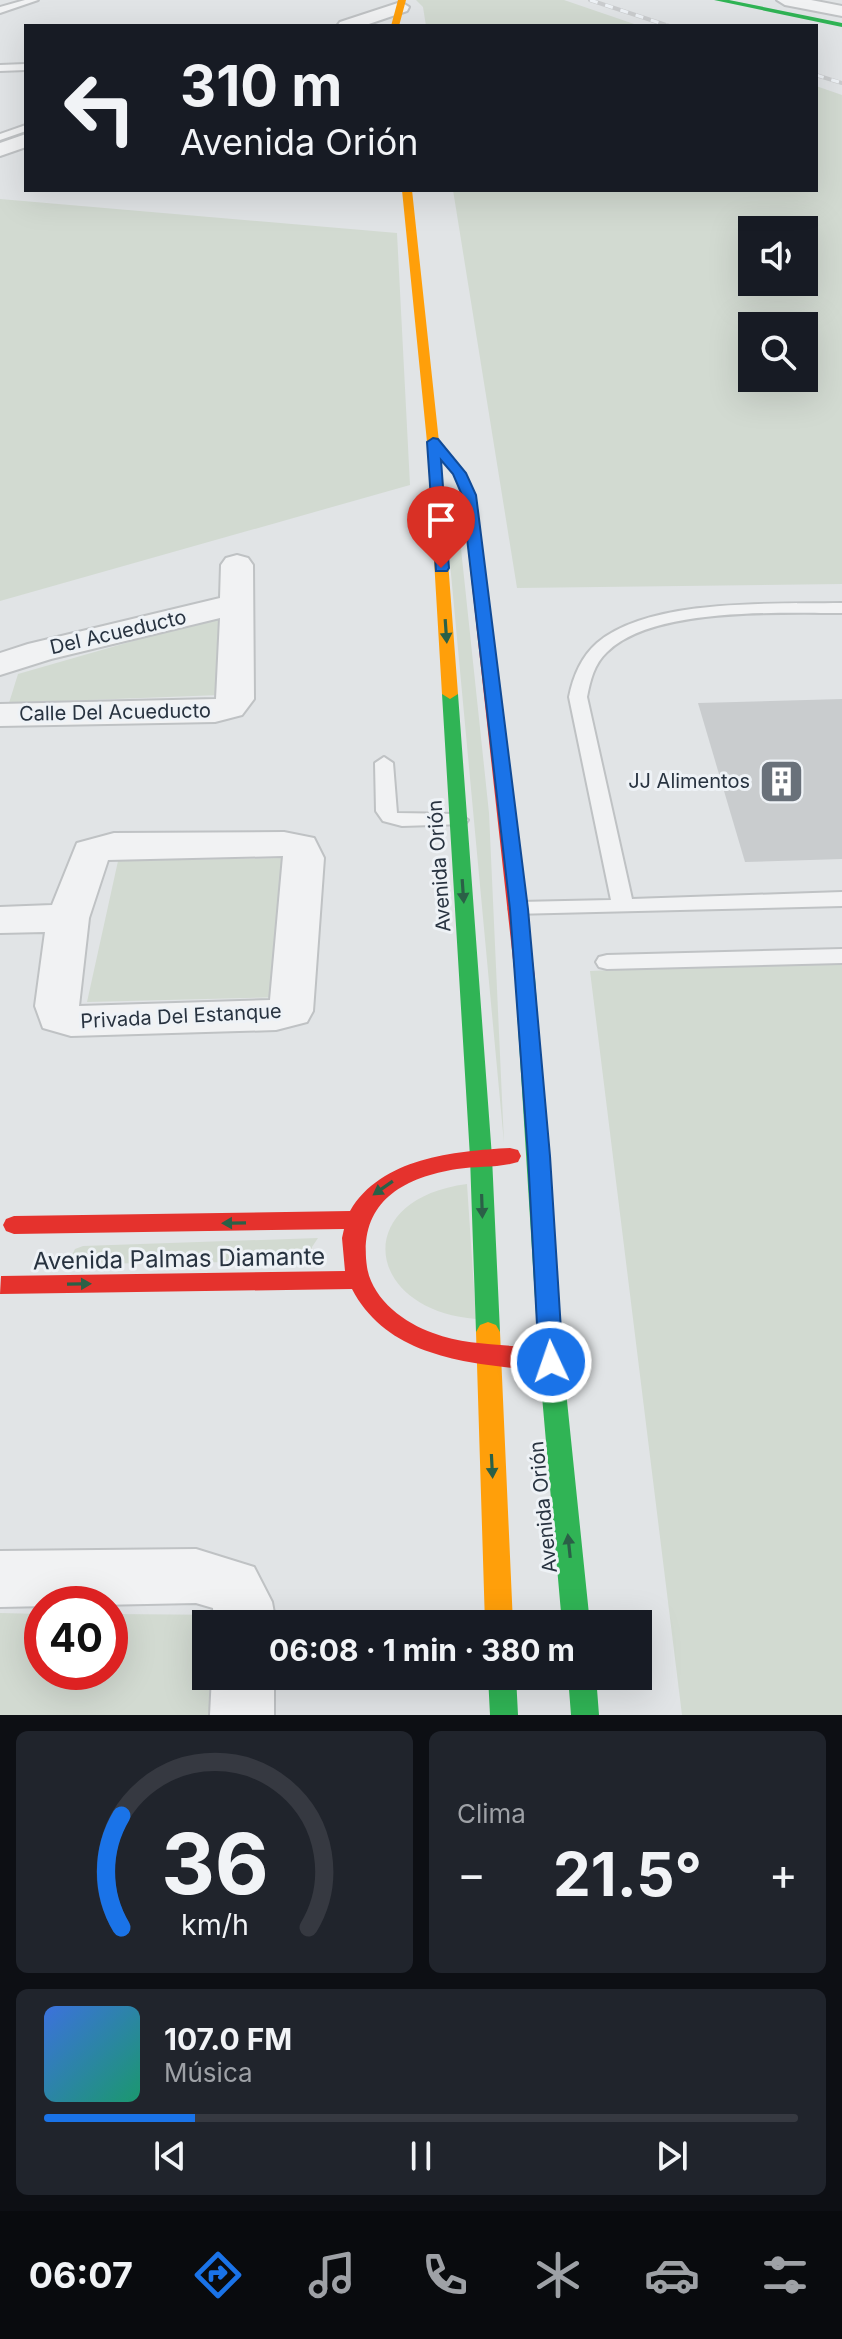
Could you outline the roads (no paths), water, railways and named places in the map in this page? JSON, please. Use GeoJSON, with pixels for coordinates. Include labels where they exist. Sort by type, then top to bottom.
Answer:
{"type":"FeatureCollection","features":[{"type":"Feature","properties":{"kind":"street"},"geometry":{"type":"LineString","coordinates":[[718,0],[842,25]]}},
{"type":"Feature","properties":{"kind":"street"},"geometry":{"type":"LineString","coordinates":[[756,0],[842,14]]}},
{"type":"Feature","properties":{"kind":"street"},"geometry":{"type":"LineString","coordinates":[[785,0],[842,14]]}},
{"type":"Feature","properties":{"kind":"street"},"geometry":{"type":"LineString","coordinates":[[352,24],[394,10]]}},
{"type":"Feature","properties":{"kind":"street"},"geometry":{"type":"LineString","coordinates":[[0,150],[24,141]]}},
{"type":"Feature","properties":{"kind":"street","name":"Avenida Orión"},"geometry":{"type":"LineString","coordinates":[[407,192],[433,442],[481,1157],[498,1610]]}},
{"type":"Feature","properties":{"kind":"street","name":"Avenida Orión"},"geometry":{"type":"LineString","coordinates":[[433,442],[459,473],[469,495],[519,909],[539,1156],[551,1362],[575,1610]]}},
{"type":"Feature","properties":{"kind":"street","name":"Calle Del Acueducto"},"geometry":{"type":"LineString","coordinates":[[0,715],[215,711],[229,707],[236,699],[237,565]]}},
{"type":"Feature","properties":{"kind":"street","name":"Del Acueducto"},"geometry":{"type":"LineString","coordinates":[[0,665],[40,651],[237,604]]}},
{"type":"Feature","properties":{"kind":"street","name":"Privada Del Estanque"},"geometry":{"type":"LineString","coordinates":[[284,844],[300,847],[304,852],[293,1006],[291,1011],[285,1013],[71,1021],[59,1017],[57,1006],[68,918],[87,857],[96,848],[114,845],[284,844]]}},
{"type":"Feature","properties":{"kind":"street"},"geometry":{"type":"LineString","coordinates":[[0,920],[68,918]]}},
{"type":"Feature","properties":{"kind":"street"},"geometry":{"type":"LineString","coordinates":[[356,1220],[371,1197],[392,1181],[451,1161],[539,1156]]}},
{"type":"Feature","properties":{"kind":"street","name":"Avenida Palmas Diamante"},"geometry":{"type":"LineString","coordinates":[[11,1226],[356,1220],[351,1245],[353,1271],[371,1303],[402,1329],[445,1345],[551,1362]]}},
{"type":"Feature","properties":{"kind":"street"},"geometry":{"type":"LineString","coordinates":[[1,1286],[10,1261]]}},
{"type":"Feature","properties":{"kind":"street","name":"Avenida Palmas Diamante"},"geometry":{"type":"LineString","coordinates":[[1,1286],[358,1280]]}},
{"type":"Feature","properties":{"kind":"street"},"geometry":{"type":"LineString","coordinates":[[0,1579],[196,1576],[233,1587],[243,1610]]}},
{"type":"Feature","properties":{"kind":"street"},"geometry":{"type":"LineString","coordinates":[[242,1715],[243,1690]]}},
{"type":"Feature","properties":{"kind":"street"},"geometry":{"type":"LineString","coordinates":[[503,1690],[504,1715]]}},
{"type":"Feature","properties":{"kind":"street"},"geometry":{"type":"LineString","coordinates":[[583,1690],[585,1715]]}},
{"type":"Feature","properties":{"kind":"lane"},"geometry":{"type":"LineString","coordinates":[[0,10],[34,0]]}},
{"type":"Feature","properties":{"kind":"lane"},"geometry":{"type":"LineString","coordinates":[[0,68],[24,67]]}},
{"type":"Feature","properties":{"kind":"lane"},"geometry":{"type":"LineString","coordinates":[[0,137],[24,129]]}},
{"type":"Feature","properties":{"kind":"lane"},"geometry":{"type":"LineString","coordinates":[[623,906],[578,697],[581,675],[605,644],[642,626],[688,615],[842,608]]}},
{"type":"Feature","properties":{"kind":"lane"},"geometry":{"type":"LineString","coordinates":[[384,763],[386,811],[390,817],[402,820],[458,820]]}},
{"type":"Feature","properties":{"kind":"lane"},"geometry":{"type":"LineString","coordinates":[[519,909],[842,899]]}},
{"type":"Feature","properties":{"kind":"lane"},"geometry":{"type":"LineString","coordinates":[[607,962],[842,956]]}},
{"type":"Feature","properties":{"kind":"railway"},"geometry":{"type":"LineString","coordinates":[[590,0],[663,24]]}},
{"type":"Feature","properties":{"kind":"railway"},"geometry":{"type":"LineString","coordinates":[[818,76],[842,83]]}},
{"type":"Feature","properties":{"kind":"place","name":"JJ Alimentos"},"geometry":{"type":"Point","coordinates":[781,781]}}]}
